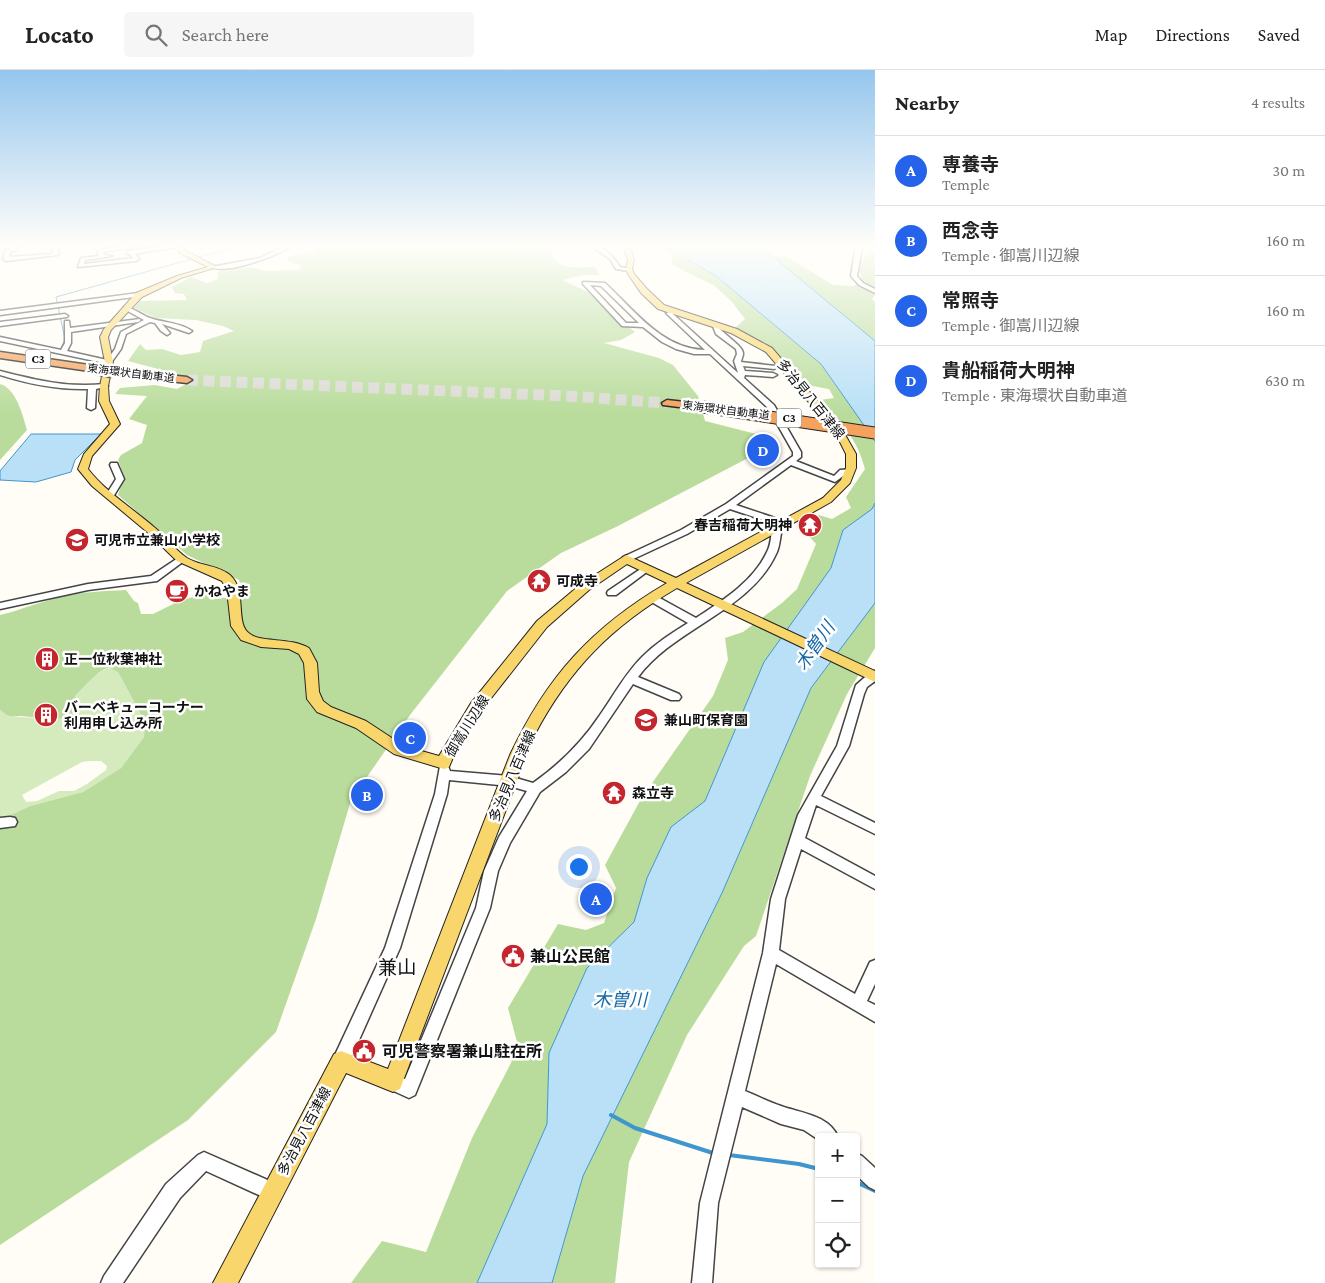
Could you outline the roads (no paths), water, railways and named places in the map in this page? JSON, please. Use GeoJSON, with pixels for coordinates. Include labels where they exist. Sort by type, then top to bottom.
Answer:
{"type":"FeatureCollection","features":[{"type":"Feature","properties":{"kind":"highway","name":"東海環状自動車道"},"geometry":{"type":"LineString","coordinates":[[0,350],[75,366]]}},
{"type":"Feature","properties":{"kind":"highway","name":"東海環状自動車道"},"geometry":{"type":"LineString","coordinates":[[0,355],[96,369],[110,367],[187,380]]}},
{"type":"Feature","properties":{"kind":"highway","name":"東海環状自動車道"},"geometry":{"type":"LineString","coordinates":[[667,403],[875,432]]}},
{"type":"Feature","properties":{"kind":"main road","name":"御嵩川辺線"},"geometry":{"type":"LineString","coordinates":[[132,302],[112,324],[104,337],[110,367],[98,387],[115,424],[112,430],[86,458],[83,469],[87,475],[162,540],[181,559],[221,575],[230,582],[238,625],[244,637],[263,643],[292,645],[302,650],[309,659],[314,697],[318,705],[327,711],[356,722],[393,747],[444,769],[447,754],[476,707],[542,624],[585,587],[626,559]]}},
{"type":"Feature","properties":{"kind":"main road","name":"多治見八百津線"},"geometry":{"type":"LineString","coordinates":[[393,1082],[524,739],[553,691],[590,647],[619,620],[676,584],[827,500],[838,491],[850,471],[851,454],[840,433],[769,350],[748,337],[672,312],[661,307],[655,302]]}},
{"type":"Feature","properties":{"kind":"main road"},"geometry":{"type":"LineString","coordinates":[[626,559],[854,668],[875,676]]}},
{"type":"Feature","properties":{"kind":"main road","name":"多治見八百津線"},"geometry":{"type":"LineString","coordinates":[[225,1283],[341,1060]]}},
{"type":"Feature","properties":{"kind":"main road"},"geometry":{"type":"LineString","coordinates":[[341,1060],[393,1082]]}},
{"type":"Feature","properties":{"kind":"street"},"geometry":{"type":"LineString","coordinates":[[0,313],[86,302]]}},
{"type":"Feature","properties":{"kind":"street"},"geometry":{"type":"LineString","coordinates":[[603,302],[624,325],[645,325]]}},
{"type":"Feature","properties":{"kind":"street"},"geometry":{"type":"LineString","coordinates":[[621,302],[655,335],[683,351],[696,353],[711,352]]}},
{"type":"Feature","properties":{"kind":"street"},"geometry":{"type":"LineString","coordinates":[[62,353],[68,343],[64,304]]}},
{"type":"Feature","properties":{"kind":"street"},"geometry":{"type":"LineString","coordinates":[[126,308],[147,319],[172,324],[189,331]]}},
{"type":"Feature","properties":{"kind":"street"},"geometry":{"type":"LineString","coordinates":[[626,559],[684,532],[729,506],[797,457],[797,452],[771,407],[741,376],[711,352],[669,313],[672,312]]}},
{"type":"Feature","properties":{"kind":"street"},"geometry":{"type":"LineString","coordinates":[[0,324],[65,316]]}},
{"type":"Feature","properties":{"kind":"street"},"geometry":{"type":"LineString","coordinates":[[68,330],[147,319]]}},
{"type":"Feature","properties":{"kind":"street"},"geometry":{"type":"LineString","coordinates":[[0,339],[62,353],[110,367],[123,333],[147,319]]}},
{"type":"Feature","properties":{"kind":"street"},"geometry":{"type":"LineString","coordinates":[[157,321],[167,333]]}},
{"type":"Feature","properties":{"kind":"street"},"geometry":{"type":"LineString","coordinates":[[714,325],[716,331],[733,346],[739,348],[738,364],[741,376]]}},
{"type":"Feature","properties":{"kind":"street"},"geometry":{"type":"LineString","coordinates":[[738,364],[774,371],[741,376]]}},
{"type":"Feature","properties":{"kind":"street"},"geometry":{"type":"LineString","coordinates":[[0,373],[38,382],[98,387],[91,408]]}},
{"type":"Feature","properties":{"kind":"street"},"geometry":{"type":"LineString","coordinates":[[791,462],[835,479],[843,472],[850,471]]}},
{"type":"Feature","properties":{"kind":"street"},"geometry":{"type":"LineString","coordinates":[[110,496],[120,479],[114,465]]}},
{"type":"Feature","properties":{"kind":"street"},"geometry":{"type":"LineString","coordinates":[[393,1082],[409,1089],[483,908],[490,871],[504,842],[535,788],[562,770],[587,744],[630,678],[647,658],[695,622],[723,606],[752,581],[773,553],[781,527],[729,506]]}},
{"type":"Feature","properties":{"kind":"street"},"geometry":{"type":"LineString","coordinates":[[0,606],[88,587],[154,579],[181,559]]}},
{"type":"Feature","properties":{"kind":"street"},"geometry":{"type":"LineString","coordinates":[[612,593],[645,569]]}},
{"type":"Feature","properties":{"kind":"street"},"geometry":{"type":"LineString","coordinates":[[652,598],[695,622]]}},
{"type":"Feature","properties":{"kind":"street"},"geometry":{"type":"LineString","coordinates":[[702,1283],[709,1203],[770,953],[778,899],[805,815],[843,746],[862,685],[875,676]]}},
{"type":"Feature","properties":{"kind":"street"},"geometry":{"type":"LineString","coordinates":[[630,678],[675,697]]}},
{"type":"Feature","properties":{"kind":"street"},"geometry":{"type":"LineString","coordinates":[[341,1060],[392,948],[441,794],[444,769],[509,781],[535,788]]}},
{"type":"Feature","properties":{"kind":"street"},"geometry":{"type":"LineString","coordinates":[[813,798],[875,829]]}},
{"type":"Feature","properties":{"kind":"street"},"geometry":{"type":"LineString","coordinates":[[797,840],[875,883]]}},
{"type":"Feature","properties":{"kind":"street"},"geometry":{"type":"LineString","coordinates":[[770,953],[875,1014]]}},
{"type":"Feature","properties":{"kind":"street"},"geometry":{"type":"LineString","coordinates":[[858,1004],[875,967]]}},
{"type":"Feature","properties":{"kind":"street"},"geometry":{"type":"LineString","coordinates":[[735,1095],[781,1115],[808,1122],[823,1133]]}},
{"type":"Feature","properties":{"kind":"street"},"geometry":{"type":"LineString","coordinates":[[111,1283],[174,1192],[204,1161],[272,1192]]}},
{"type":"Feature","properties":{"kind":"street"},"geometry":{"type":"LineString","coordinates":[[860,1166],[875,1181]]}},
{"type":"Feature","properties":{"kind":"water"},"geometry":{"type":"Polygon","coordinates":[[[747,302],[827,302],[875,341],[875,441],[821,364],[747,302]]]}},
{"type":"Feature","properties":{"kind":"water"},"geometry":{"type":"Polygon","coordinates":[[[31,434],[101,434],[75,460],[71,472],[36,482],[0,480],[0,471],[31,434]]]}},
{"type":"Feature","properties":{"kind":"water","name":"木曽川"},"geometry":{"type":"Polygon","coordinates":[[[875,503],[875,603],[811,688],[722,893],[583,1176],[552,1283],[477,1283],[547,1124],[549,1053],[587,968],[634,922],[647,878],[671,827],[705,801],[764,662],[831,568],[843,530],[872,509],[875,503]]]}},
{"type":"Feature","properties":{"kind":"waterway"},"geometry":{"type":"LineString","coordinates":[[57,302],[65,339],[60,351]]}},
{"type":"Feature","properties":{"kind":"waterway"},"geometry":{"type":"LineString","coordinates":[[85,355],[99,359]]}},
{"type":"Feature","properties":{"kind":"waterway"},"geometry":{"type":"LineString","coordinates":[[96,357],[99,358],[100,366]]}},
{"type":"Feature","properties":{"kind":"waterway"},"geometry":{"type":"LineString","coordinates":[[611,1115],[635,1128],[716,1154]]}},
{"type":"Feature","properties":{"kind":"waterway"},"geometry":{"type":"LineString","coordinates":[[729,1155],[799,1164],[815,1168]]}},
{"type":"Feature","properties":{"kind":"waterway"},"geometry":{"type":"LineString","coordinates":[[860,1184],[875,1191]]}},
{"type":"Feature","properties":{"kind":"tunnel"},"geometry":{"type":"LineString","coordinates":[[187,380],[567,396],[667,403]]}},
{"type":"Feature","properties":{"kind":"place","name":"貴船稲荷大明神"},"geometry":{"type":"Point","coordinates":[763,450]}},
{"type":"Feature","properties":{"kind":"place","name":"春吉稲荷大明神"},"geometry":{"type":"Point","coordinates":[810,525]}},
{"type":"Feature","properties":{"kind":"place","name":"可児市立兼山小学校"},"geometry":{"type":"Point","coordinates":[77,540]}},
{"type":"Feature","properties":{"kind":"place","name":"可成寺"},"geometry":{"type":"Point","coordinates":[539,581]}},
{"type":"Feature","properties":{"kind":"place","name":"かねやま"},"geometry":{"type":"Point","coordinates":[177,591]}},
{"type":"Feature","properties":{"kind":"place","name":"正一位秋葉神社"},"geometry":{"type":"Point","coordinates":[47,659]}},
{"type":"Feature","properties":{"kind":"place","name":"バーベキューコーナー 利用申し込み所"},"geometry":{"type":"Point","coordinates":[46,715]}},
{"type":"Feature","properties":{"kind":"place","name":"兼山町保育園"},"geometry":{"type":"Point","coordinates":[646,720]}},
{"type":"Feature","properties":{"kind":"place","name":"常照寺"},"geometry":{"type":"Point","coordinates":[410,738]}},
{"type":"Feature","properties":{"kind":"place","name":"森立寺"},"geometry":{"type":"Point","coordinates":[614,793]}},
{"type":"Feature","properties":{"kind":"place","name":"西念寺"},"geometry":{"type":"Point","coordinates":[367,795]}},
{"type":"Feature","properties":{"kind":"place","name":"専養寺"},"geometry":{"type":"Point","coordinates":[596,899]}},
{"type":"Feature","properties":{"kind":"place","name":"兼山公民館"},"geometry":{"type":"Point","coordinates":[513,956]}},
{"type":"Feature","properties":{"kind":"place","name":"可児警察署兼山駐在所"},"geometry":{"type":"Point","coordinates":[364,1051]}},
{"type":"Feature","properties":{"kind":"district","name":"兼山"},"geometry":{"type":"Point","coordinates":[397,967]}}]}
